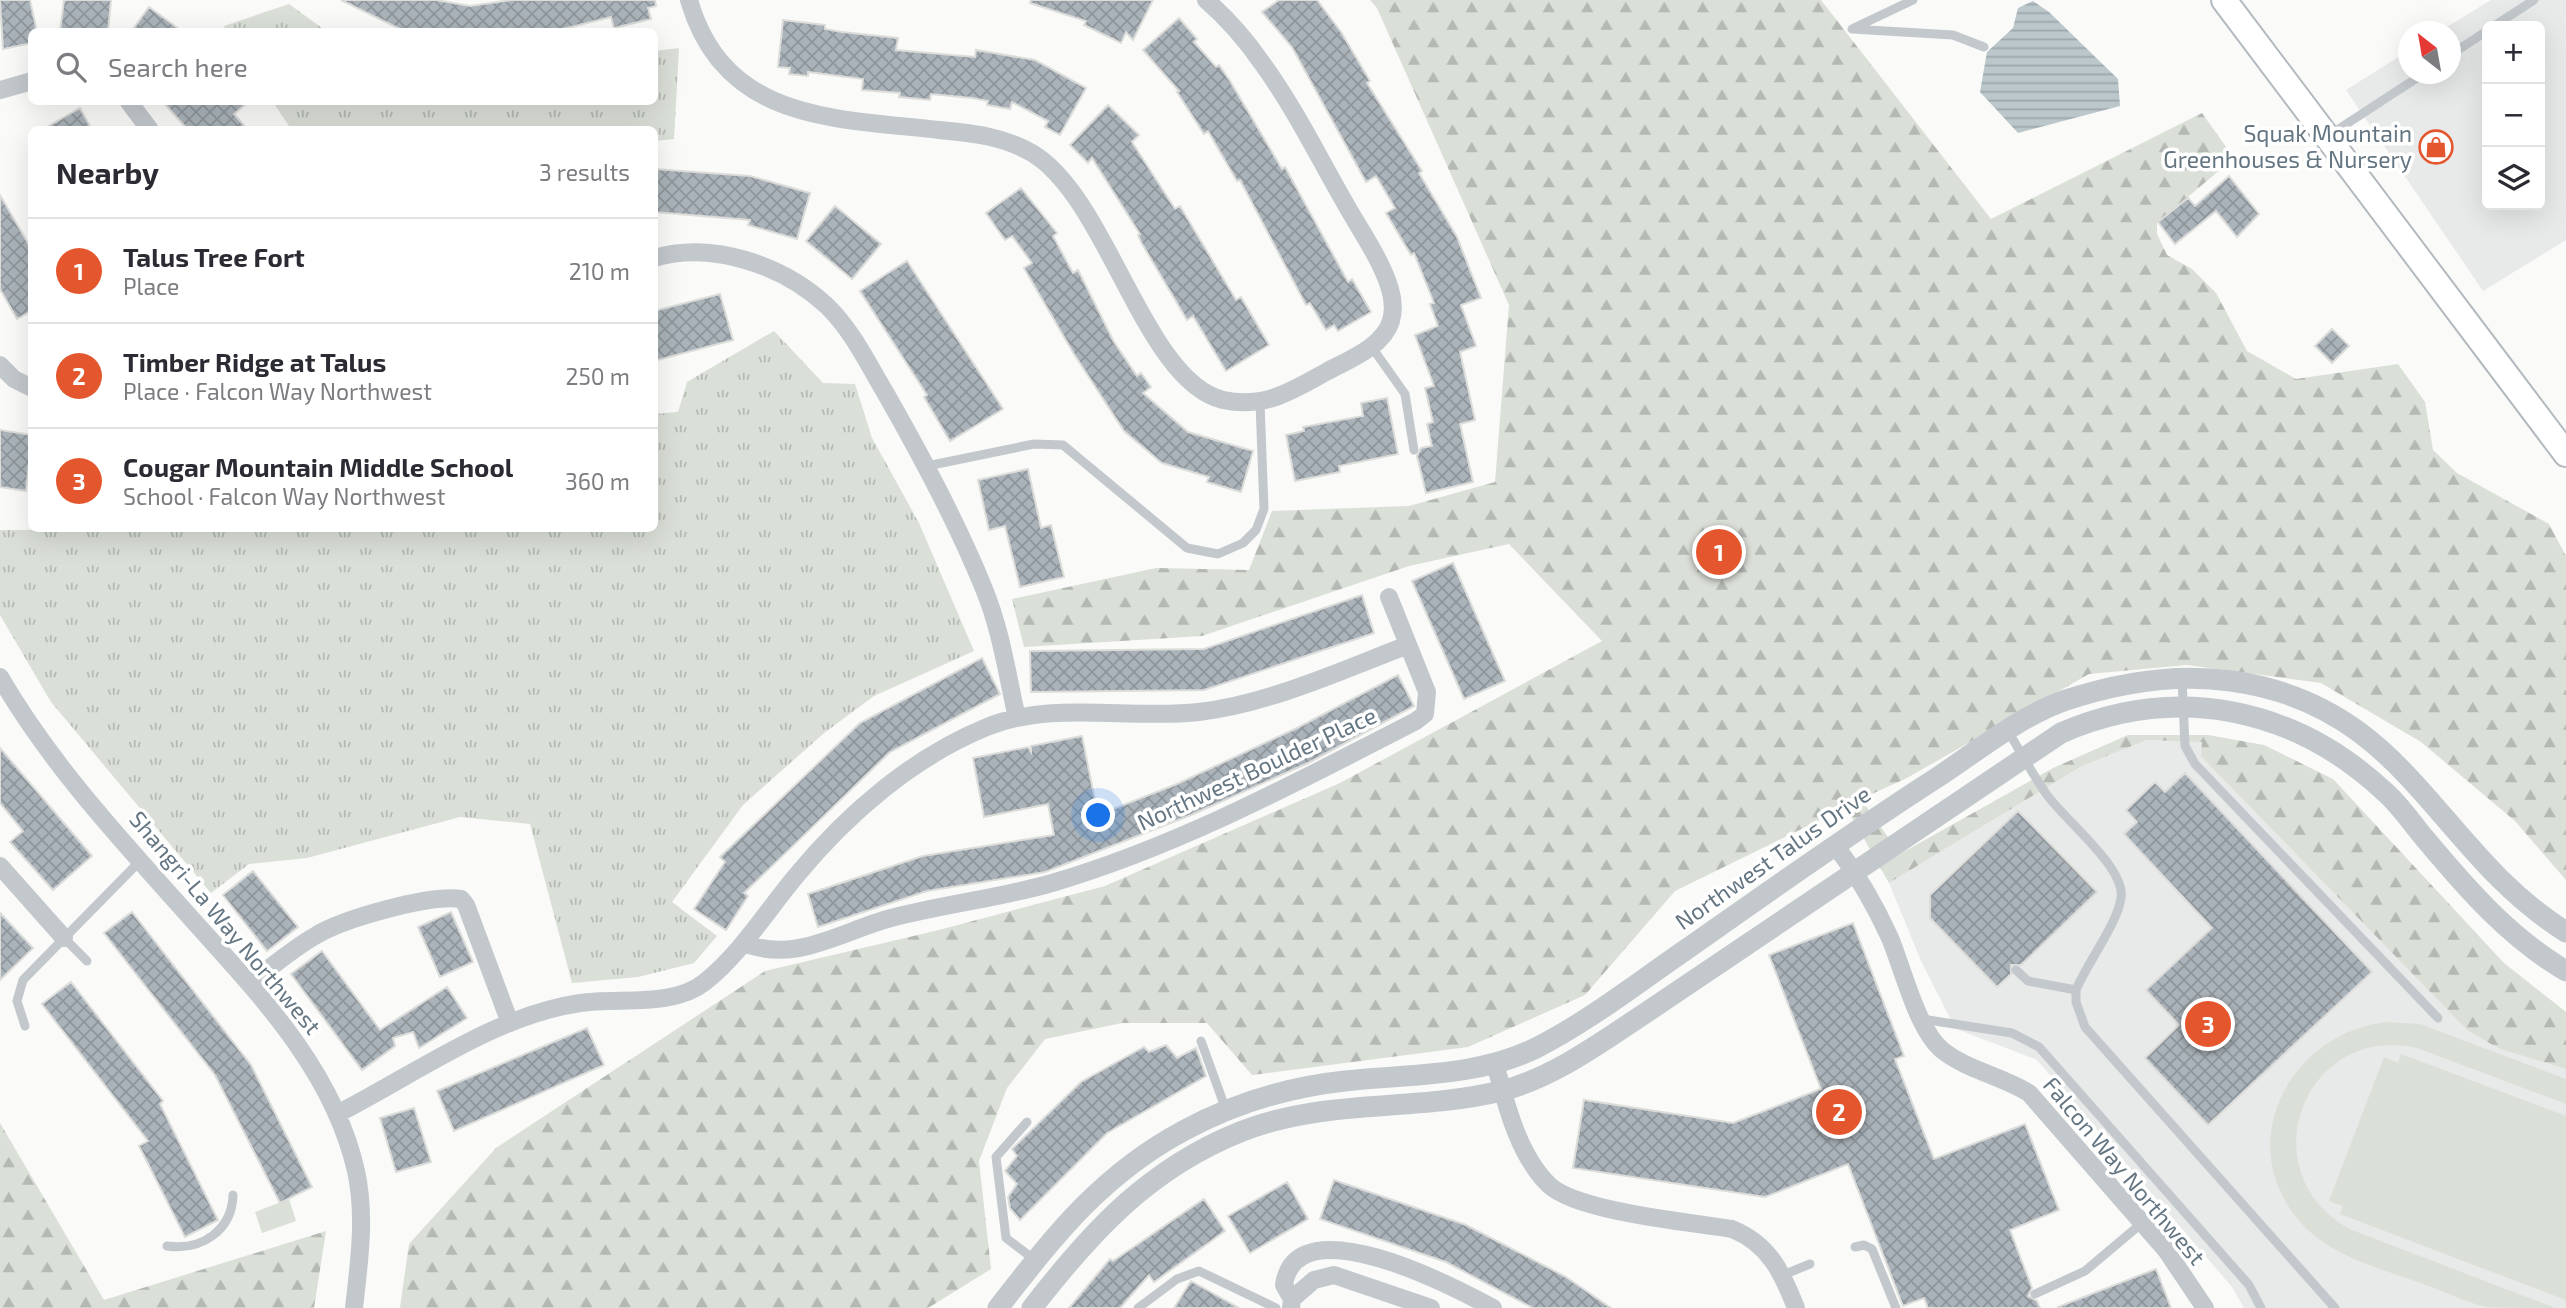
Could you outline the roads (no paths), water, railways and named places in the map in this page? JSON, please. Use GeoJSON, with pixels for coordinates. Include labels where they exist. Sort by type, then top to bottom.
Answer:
{"type":"FeatureCollection","features":[{"type":"Feature","properties":{"kind":"main road"},"geometry":{"type":"LineString","coordinates":[[2224,0],[2566,454]]}},
{"type":"Feature","properties":{"kind":"street"},"geometry":{"type":"LineString","coordinates":[[689,0],[702,33],[725,67],[765,98],[815,116],[985,135],[1032,153],[1049,165],[1074,196],[1173,364],[1199,389],[1219,399],[1260,403],[1286,394],[1371,346],[1391,323],[1393,303],[1380,265],[1291,107],[1240,33],[1206,0]]}},
{"type":"Feature","properties":{"kind":"street"},"geometry":{"type":"LineString","coordinates":[[0,90],[28,82]]}},
{"type":"Feature","properties":{"kind":"street"},"geometry":{"type":"LineString","coordinates":[[131,105],[147,126]]}},
{"type":"Feature","properties":{"kind":"street"},"geometry":{"type":"LineString","coordinates":[[658,258],[692,254],[736,257],[771,271],[813,295],[855,341],[927,466],[986,595],[998,631],[1017,718]]}},
{"type":"Feature","properties":{"kind":"street"},"geometry":{"type":"LineString","coordinates":[[0,365],[14,379],[28,386]]}},
{"type":"Feature","properties":{"kind":"street","name":"Northwest Boulder Place"},"geometry":{"type":"LineString","coordinates":[[744,943],[763,951],[797,949],[921,910],[1051,883],[1199,826],[1317,771],[1425,714],[1427,692],[1389,597]]}},
{"type":"Feature","properties":{"kind":"street"},"geometry":{"type":"LineString","coordinates":[[337,1114],[510,1023],[579,1003],[680,994],[703,983],[744,943],[799,872],[888,786],[958,740],[1017,718],[1062,713],[1198,712],[1290,690],[1408,645]]}},
{"type":"Feature","properties":{"kind":"street","name":"Shangri-La Way Northwest"},"geometry":{"type":"LineString","coordinates":[[0,677],[41,741],[140,861],[249,984],[314,1068],[337,1114],[356,1173],[360,1209],[354,1308]]}},
{"type":"Feature","properties":{"kind":"street","name":"Northwest Talus Drive"},"geometry":{"type":"LineString","coordinates":[[998,1308],[1062,1226],[1143,1154],[1226,1110],[1289,1090],[1451,1072],[1494,1063],[1532,1050],[1572,1028],[1835,845],[2008,731],[2063,701],[2125,685],[2182,679],[2234,681],[2281,692],[2317,706],[2347,722],[2379,745],[2405,770],[2512,891],[2566,932]]}},
{"type":"Feature","properties":{"kind":"street"},"geometry":{"type":"LineString","coordinates":[[1032,1308],[1082,1244],[1121,1206],[1170,1168],[1239,1132],[1324,1110],[1434,1102],[1502,1091],[1539,1077],[1580,1056],[2061,733],[2089,721],[2150,708],[2183,705],[2227,709],[2310,737],[2343,758],[2386,793],[2501,923],[2524,944],[2566,971]]}},
{"type":"Feature","properties":{"kind":"street","name":"Falcon Way Northwest"},"geometry":{"type":"LineString","coordinates":[[1835,845],[1856,873],[1890,939],[1922,1019],[1940,1048],[1955,1059],[2007,1079],[2029,1093],[2166,1250],[2205,1308]]}},
{"type":"Feature","properties":{"kind":"street"},"geometry":{"type":"LineString","coordinates":[[0,866],[64,938]]}},
{"type":"Feature","properties":{"kind":"street"},"geometry":{"type":"LineString","coordinates":[[249,984],[314,936],[330,928],[414,903],[451,897],[461,899],[466,905],[510,1023]]}},
{"type":"Feature","properties":{"kind":"street"},"geometry":{"type":"LineString","coordinates":[[1494,1063],[1502,1091],[1529,1158],[1539,1175],[1564,1196],[1583,1203],[1732,1229],[1764,1248],[1783,1275],[1796,1308]]}},
{"type":"Feature","properties":{"kind":"street"},"geometry":{"type":"LineString","coordinates":[[1286,1305],[1284,1284],[1292,1266],[1316,1251],[1341,1248],[1443,1282],[1493,1308]]}},
{"type":"Feature","properties":{"kind":"street"},"geometry":{"type":"LineString","coordinates":[[1286,1305],[1314,1280],[1323,1275],[1334,1275],[1431,1308]]}},
{"type":"Feature","properties":{"kind":"lane"},"geometry":{"type":"LineString","coordinates":[[1913,0],[1852,29],[1954,35],[1984,47]]}},
{"type":"Feature","properties":{"kind":"lane"},"geometry":{"type":"LineString","coordinates":[[2502,21],[2534,0]]}},
{"type":"Feature","properties":{"kind":"lane"},"geometry":{"type":"LineString","coordinates":[[2461,48],[2482,34]]}},
{"type":"Feature","properties":{"kind":"lane"},"geometry":{"type":"LineString","coordinates":[[2326,137],[2408,84]]}},
{"type":"Feature","properties":{"kind":"lane"},"geometry":{"type":"LineString","coordinates":[[1371,346],[1405,394],[1414,450]]}},
{"type":"Feature","properties":{"kind":"lane"},"geometry":{"type":"LineString","coordinates":[[927,466],[1034,444],[1063,446],[1187,548],[1218,554],[1243,544],[1256,530],[1264,509],[1260,403]]}},
{"type":"Feature","properties":{"kind":"lane"},"geometry":{"type":"LineString","coordinates":[[2182,679],[2185,746],[2195,764],[2438,1018]]}},
{"type":"Feature","properties":{"kind":"lane"},"geometry":{"type":"LineString","coordinates":[[2008,731],[2047,795],[2109,865],[2119,881],[2122,897],[2119,905],[2077,990],[2076,1002],[2085,1027],[2335,1308]]}},
{"type":"Feature","properties":{"kind":"lane"},"geometry":{"type":"LineString","coordinates":[[25,1026],[17,1001],[23,980],[140,861]]}},
{"type":"Feature","properties":{"kind":"lane"},"geometry":{"type":"LineString","coordinates":[[64,938],[87,961]]}},
{"type":"Feature","properties":{"kind":"lane"},"geometry":{"type":"LineString","coordinates":[[2015,970],[2028,981],[2077,990]]}},
{"type":"Feature","properties":{"kind":"lane"},"geometry":{"type":"LineString","coordinates":[[1922,1019],[2012,1033],[2039,1047],[2249,1285],[2262,1308]]}},
{"type":"Feature","properties":{"kind":"lane"},"geometry":{"type":"LineString","coordinates":[[1200,1041],[1226,1110]]}},
{"type":"Feature","properties":{"kind":"lane"},"geometry":{"type":"LineString","coordinates":[[1027,1122],[996,1157],[1006,1238],[1035,1260]]}},
{"type":"Feature","properties":{"kind":"lane"},"geometry":{"type":"LineString","coordinates":[[167,1246],[187,1246],[217,1233],[233,1213],[233,1195]]}},
{"type":"Feature","properties":{"kind":"lane"},"geometry":{"type":"LineString","coordinates":[[2035,1294],[2085,1271],[2142,1223]]}},
{"type":"Feature","properties":{"kind":"lane"},"geometry":{"type":"LineString","coordinates":[[1855,1247],[1864,1245],[1872,1249],[1896,1308]]}},
{"type":"Feature","properties":{"kind":"lane"},"geometry":{"type":"LineString","coordinates":[[1783,1275],[1810,1264]]}},
{"type":"Feature","properties":{"kind":"lane"},"geometry":{"type":"LineString","coordinates":[[1138,1308],[1177,1279],[1199,1271],[1286,1305]]}},
{"type":"Feature","properties":{"kind":"place","name":"Squak Mountain Greenhouses & Nursery"},"geometry":{"type":"Point","coordinates":[2436,147]}},
{"type":"Feature","properties":{"kind":"place","name":"Talus Tree Fort"},"geometry":{"type":"Point","coordinates":[1719,552]}},
{"type":"Feature","properties":{"kind":"place","name":"Cougar Mountain Middle School"},"geometry":{"type":"Point","coordinates":[2208,1024]}},
{"type":"Feature","properties":{"kind":"place","name":"Timber Ridge at Talus"},"geometry":{"type":"Point","coordinates":[1839,1112]}}]}
